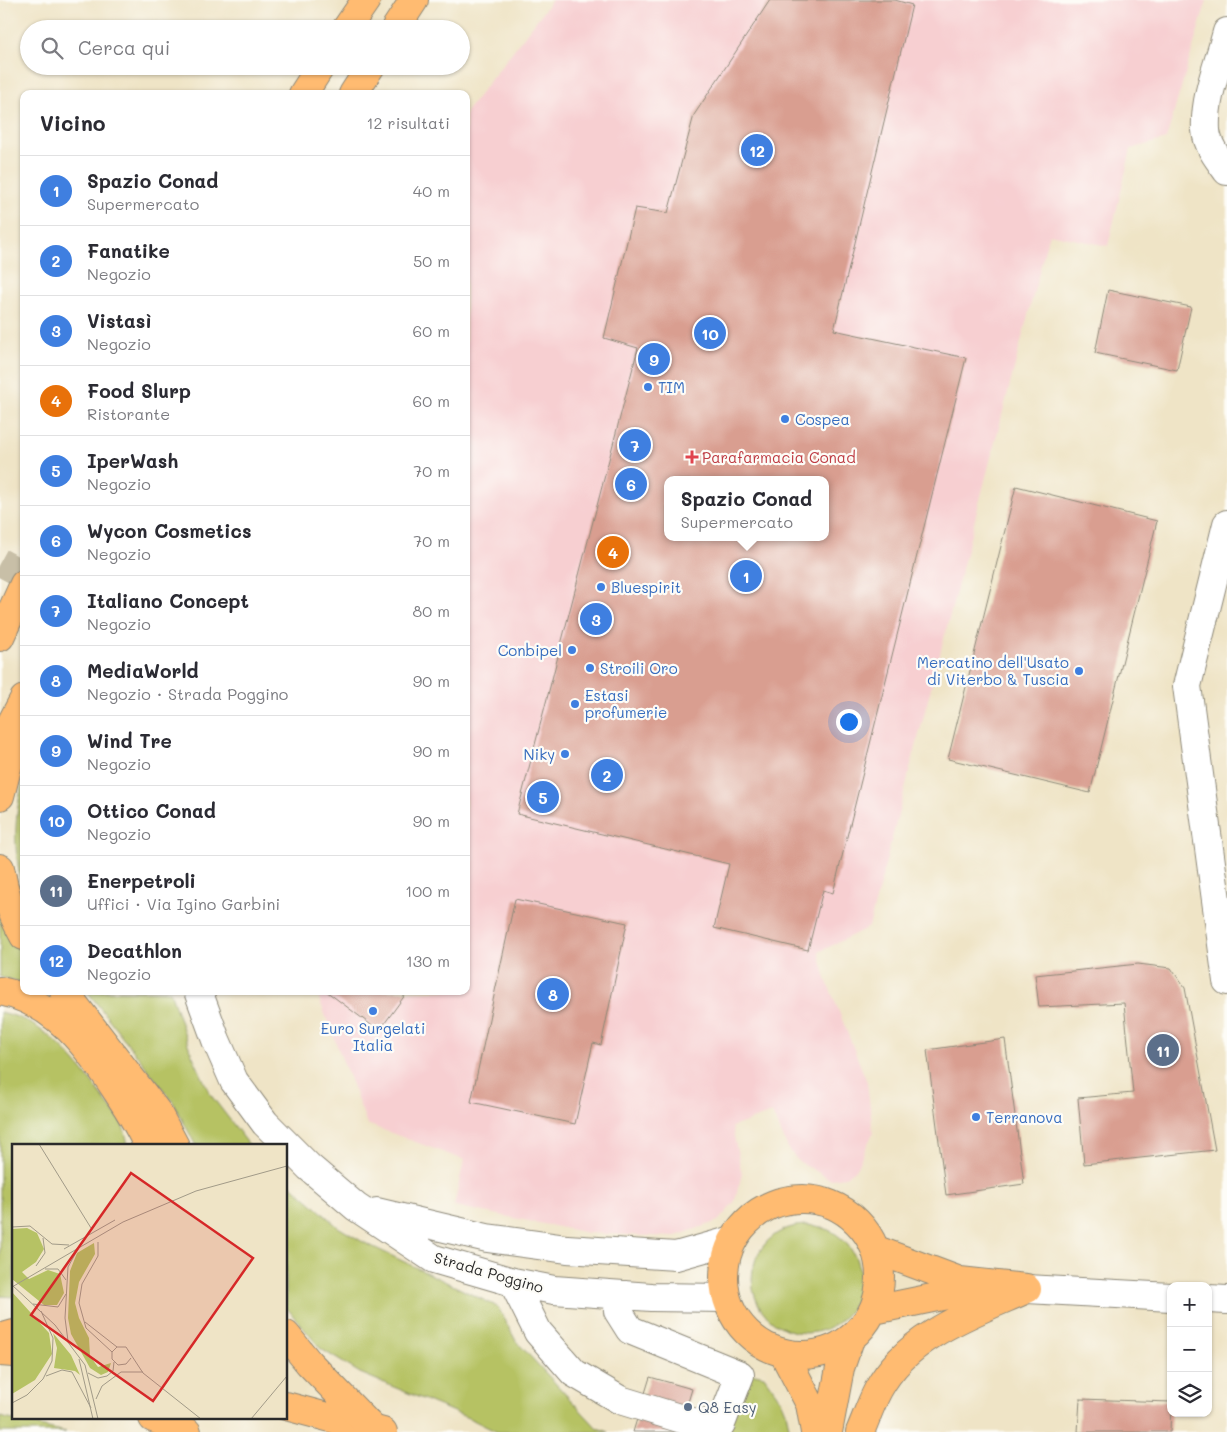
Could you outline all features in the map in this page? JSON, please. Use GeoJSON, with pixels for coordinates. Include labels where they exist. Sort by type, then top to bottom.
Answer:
{"type":"FeatureCollection","features":[{"type":"Feature","properties":{"kind":"main road"},"geometry":{"type":"LineString","coordinates":[[352,20],[366,0]]}},
{"type":"Feature","properties":{"kind":"main road"},"geometry":{"type":"LineString","coordinates":[[401,20],[414,0]]}},
{"type":"Feature","properties":{"kind":"main road"},"geometry":{"type":"LineString","coordinates":[[306,90],[315,75]]}},
{"type":"Feature","properties":{"kind":"main road"},"geometry":{"type":"LineString","coordinates":[[356,90],[365,75]]}},
{"type":"Feature","properties":{"kind":"main road"},"geometry":{"type":"LineString","coordinates":[[0,627],[20,587]]}},
{"type":"Feature","properties":{"kind":"main road"},"geometry":{"type":"LineString","coordinates":[[0,636],[20,593]]}},
{"type":"Feature","properties":{"kind":"main road"},"geometry":{"type":"LineString","coordinates":[[0,745],[20,707]]}},
{"type":"Feature","properties":{"kind":"main road"},"geometry":{"type":"LineString","coordinates":[[0,796],[8,766],[20,736]]}},
{"type":"Feature","properties":{"kind":"main road"},"geometry":{"type":"LineString","coordinates":[[0,868],[2,882],[11,909],[20,928]]}},
{"type":"Feature","properties":{"kind":"main road"},"geometry":{"type":"LineString","coordinates":[[0,991],[30,1000],[48,1011],[70,1030],[99,1063],[141,1130],[147,1144]]}},
{"type":"Feature","properties":{"kind":"main road"},"geometry":{"type":"LineString","coordinates":[[67,995],[157,1112],[174,1144]]}},
{"type":"Feature","properties":{"kind":"main road"},"geometry":{"type":"LineString","coordinates":[[796,1199],[822,1200],[845,1211],[864,1228],[877,1250],[882,1281],[874,1310],[862,1328],[849,1342],[824,1354],[804,1357],[784,1354],[758,1343],[738,1323],[726,1298],[724,1268],[733,1240],[749,1219],[771,1205],[796,1199]]}},
{"type":"Feature","properties":{"kind":"main road"},"geometry":{"type":"LineString","coordinates":[[877,1250],[960,1281],[1027,1289]]}},
{"type":"Feature","properties":{"kind":"main road"},"geometry":{"type":"LineString","coordinates":[[874,1310],[947,1294],[1027,1289]]}},
{"type":"Feature","properties":{"kind":"main road"},"geometry":{"type":"LineString","coordinates":[[860,1432],[879,1389],[902,1357],[931,1334],[972,1313],[1027,1289]]}},
{"type":"Feature","properties":{"kind":"main road"},"geometry":{"type":"LineString","coordinates":[[288,1337],[309,1362],[378,1430]]}},
{"type":"Feature","properties":{"kind":"main road"},"geometry":{"type":"LineString","coordinates":[[828,1432],[840,1368],[849,1342]]}},
{"type":"Feature","properties":{"kind":"main road"},"geometry":{"type":"LineString","coordinates":[[784,1354],[810,1404],[815,1432]]}},
{"type":"Feature","properties":{"kind":"main road"},"geometry":{"type":"LineString","coordinates":[[288,1407],[378,1430]]}},
{"type":"Feature","properties":{"kind":"main road"},"geometry":{"type":"LineString","coordinates":[[158,1420],[187,1432]]}},
{"type":"Feature","properties":{"kind":"street"},"geometry":{"type":"LineString","coordinates":[[1227,32],[1208,102],[1206,131],[1215,156],[1227,171]]}},
{"type":"Feature","properties":{"kind":"street"},"geometry":{"type":"LineString","coordinates":[[1227,524],[1186,686],[1227,981]]}},
{"type":"Feature","properties":{"kind":"street","name":"Strada Poggino"},"geometry":{"type":"LineString","coordinates":[[199,995],[216,1040],[234,1080],[265,1123],[286,1144]]}},
{"type":"Feature","properties":{"kind":"street","name":"Strada Poggino"},"geometry":{"type":"LineString","coordinates":[[288,1147],[308,1167],[356,1207],[434,1259],[513,1282],[554,1290],[626,1296],[726,1298]]}},
{"type":"Feature","properties":{"kind":"street","name":"Strada Poggino"},"geometry":{"type":"LineString","coordinates":[[356,1207],[404,1220],[486,1238],[567,1248],[676,1256],[733,1240]]}},
{"type":"Feature","properties":{"kind":"street"},"geometry":{"type":"LineString","coordinates":[[513,1282],[538,1332],[574,1373],[620,1400],[692,1422],[721,1424],[740,1375],[630,1330],[618,1311],[626,1296]]}},
{"type":"Feature","properties":{"kind":"street"},"geometry":{"type":"LineString","coordinates":[[1027,1289],[1167,1297]]}},
{"type":"Feature","properties":{"kind":"street"},"geometry":{"type":"LineString","coordinates":[[1212,1299],[1227,1300]]}},
{"type":"Feature","properties":{"kind":"shaded area"},"geometry":{"type":"Polygon","coordinates":[[[552,0],[1207,0],[1166,139],[1131,149],[1108,246],[1049,234],[869,927],[819,952],[826,979],[867,1082],[873,1133],[856,1169],[845,1177],[830,1179],[798,1161],[788,1148],[772,1113],[732,1127],[742,1174],[734,1203],[718,1221],[673,1237],[588,1233],[454,1206],[464,1160],[367,1124],[318,995],[470,995],[470,107],[552,0]]]}},
{"type":"Feature","properties":{"kind":"green space"},"geometry":{"type":"Polygon","coordinates":[[[20,796],[20,877],[16,848],[20,796]]]}},
{"type":"Feature","properties":{"kind":"green space"},"geometry":{"type":"Polygon","coordinates":[[[0,913],[12,940],[20,952],[20,982],[0,977],[0,913]]]}},
{"type":"Feature","properties":{"kind":"green space"},"geometry":{"type":"Polygon","coordinates":[[[90,995],[171,995],[190,1050],[210,1094],[248,1144],[195,1144],[173,1102],[90,995]]]}},
{"type":"Feature","properties":{"kind":"green space"},"geometry":{"type":"Polygon","coordinates":[[[0,1012],[17,1017],[33,1025],[61,1046],[120,1120],[128,1144],[12,1144],[12,1297],[0,1296],[0,1012]]]}},
{"type":"Feature","properties":{"kind":"green space"},"geometry":{"type":"Polygon","coordinates":[[[288,1182],[338,1227],[363,1242],[498,1307],[516,1341],[597,1428],[609,1432],[497,1432],[473,1420],[360,1373],[321,1349],[288,1309],[288,1182]]]}},
{"type":"Feature","properties":{"kind":"green space"},"geometry":{"type":"Polygon","coordinates":[[[806,1225],[827,1229],[844,1241],[856,1258],[860,1279],[856,1300],[844,1317],[827,1329],[806,1333],[785,1329],[768,1317],[756,1300],[752,1279],[756,1258],[768,1241],[785,1229],[806,1225]]]}},
{"type":"Feature","properties":{"kind":"green space"},"geometry":{"type":"Polygon","coordinates":[[[746,1372],[764,1376],[781,1400],[786,1412],[790,1432],[720,1432],[746,1372]]]}},
{"type":"Feature","properties":{"kind":"green space"},"geometry":{"type":"Polygon","coordinates":[[[0,1417],[66,1432],[0,1432],[0,1417]]]}},
{"type":"Feature","properties":{"kind":"building","name":"Cospea"},"geometry":{"type":"Polygon","coordinates":[[[770,0],[895,0],[912,5],[834,330],[966,358],[833,893],[823,890],[808,950],[714,928],[729,864],[517,814],[638,348],[604,338],[635,208],[668,213],[694,115],[770,0]]]}},
{"type":"Feature","properties":{"kind":"building"},"geometry":{"type":"Polygon","coordinates":[[[1108,290],[1191,307],[1177,370],[1095,353],[1108,290]]]}},
{"type":"Feature","properties":{"kind":"building"},"geometry":{"type":"Polygon","coordinates":[[[1016,486],[1157,521],[1090,793],[948,759],[1016,486]]]}},
{"type":"Feature","properties":{"kind":"building"},"geometry":{"type":"Polygon","coordinates":[[[515,899],[627,923],[601,1045],[593,1043],[575,1124],[471,1102],[515,899]]]}},
{"type":"Feature","properties":{"kind":"building"},"geometry":{"type":"Polygon","coordinates":[[[1138,964],[1171,968],[1185,988],[1215,1150],[1084,1164],[1078,1098],[1133,1093],[1124,1003],[1039,1007],[1035,975],[1138,964]]]}},
{"type":"Feature","properties":{"kind":"building","name":"Euro Surgelati Italia"},"geometry":{"type":"Polygon","coordinates":[[[331,995],[405,995],[379,1031],[331,995]]]}},
{"type":"Feature","properties":{"kind":"building","name":"Terranova"},"geometry":{"type":"Polygon","coordinates":[[[1005,1039],[1024,1184],[946,1195],[927,1050],[1005,1039]]]}},
{"type":"Feature","properties":{"kind":"building"},"geometry":{"type":"Polygon","coordinates":[[[650,1377],[692,1389],[679,1432],[633,1432],[650,1377]]]}},
{"type":"Feature","properties":{"kind":"building"},"geometry":{"type":"Polygon","coordinates":[[[1080,1399],[1167,1402],[1167,1417],[1170,1417],[1170,1432],[1078,1432],[1080,1399]]]}},
{"type":"Feature","properties":{"kind":"tunnel"},"geometry":{"type":"LineString","coordinates":[[0,562],[20,573]]}},
{"type":"Feature","properties":{"kind":"place","name":"Decathlon"},"geometry":{"type":"Point","coordinates":[757,150]}},
{"type":"Feature","properties":{"kind":"place","name":"Ottico Conad"},"geometry":{"type":"Point","coordinates":[710,333]}},
{"type":"Feature","properties":{"kind":"place","name":"Wind Tre"},"geometry":{"type":"Point","coordinates":[654,359]}},
{"type":"Feature","properties":{"kind":"place","name":"TIM"},"geometry":{"type":"Point","coordinates":[648,387]}},
{"type":"Feature","properties":{"kind":"place","name":"Cospea"},"geometry":{"type":"Point","coordinates":[785,419]}},
{"type":"Feature","properties":{"kind":"place","name":"Italiano Concept"},"geometry":{"type":"Point","coordinates":[635,445]}},
{"type":"Feature","properties":{"kind":"place","name":"Parafarmacia Conad"},"geometry":{"type":"Point","coordinates":[692,457]}},
{"type":"Feature","properties":{"kind":"place","name":"Wycon Cosmetics"},"geometry":{"type":"Point","coordinates":[631,484]}},
{"type":"Feature","properties":{"kind":"place","name":"Food Slurp"},"geometry":{"type":"Point","coordinates":[613,552]}},
{"type":"Feature","properties":{"kind":"place","name":"Spazio Conad"},"geometry":{"type":"Point","coordinates":[746,576]}},
{"type":"Feature","properties":{"kind":"place","name":"Bluespirit"},"geometry":{"type":"Point","coordinates":[601,587]}},
{"type":"Feature","properties":{"kind":"place","name":"Vistasì"},"geometry":{"type":"Point","coordinates":[596,619]}},
{"type":"Feature","properties":{"kind":"place","name":"Conbipel"},"geometry":{"type":"Point","coordinates":[572,650]}},
{"type":"Feature","properties":{"kind":"place","name":"Stroili Oro"},"geometry":{"type":"Point","coordinates":[590,668]}},
{"type":"Feature","properties":{"kind":"place","name":"Mercatino dell'Usato di Viterbo & Tuscia"},"geometry":{"type":"Point","coordinates":[1079,671]}},
{"type":"Feature","properties":{"kind":"place","name":"Estasi profumerie"},"geometry":{"type":"Point","coordinates":[575,704]}},
{"type":"Feature","properties":{"kind":"place","name":"Niky"},"geometry":{"type":"Point","coordinates":[565,754]}},
{"type":"Feature","properties":{"kind":"place","name":"Fanatike"},"geometry":{"type":"Point","coordinates":[607,775]}},
{"type":"Feature","properties":{"kind":"place","name":"IperWash"},"geometry":{"type":"Point","coordinates":[543,797]}},
{"type":"Feature","properties":{"kind":"place","name":"MediaWorld"},"geometry":{"type":"Point","coordinates":[553,994]}},
{"type":"Feature","properties":{"kind":"place","name":"Euro Surgelati Italia"},"geometry":{"type":"Point","coordinates":[373,1011]}},
{"type":"Feature","properties":{"kind":"place","name":"Enerpetroli"},"geometry":{"type":"Point","coordinates":[1163,1050]}},
{"type":"Feature","properties":{"kind":"place","name":"Terranova"},"geometry":{"type":"Point","coordinates":[976,1117]}},
{"type":"Feature","properties":{"kind":"place","name":"Q8 Easy"},"geometry":{"type":"Point","coordinates":[688,1407]}}]}
